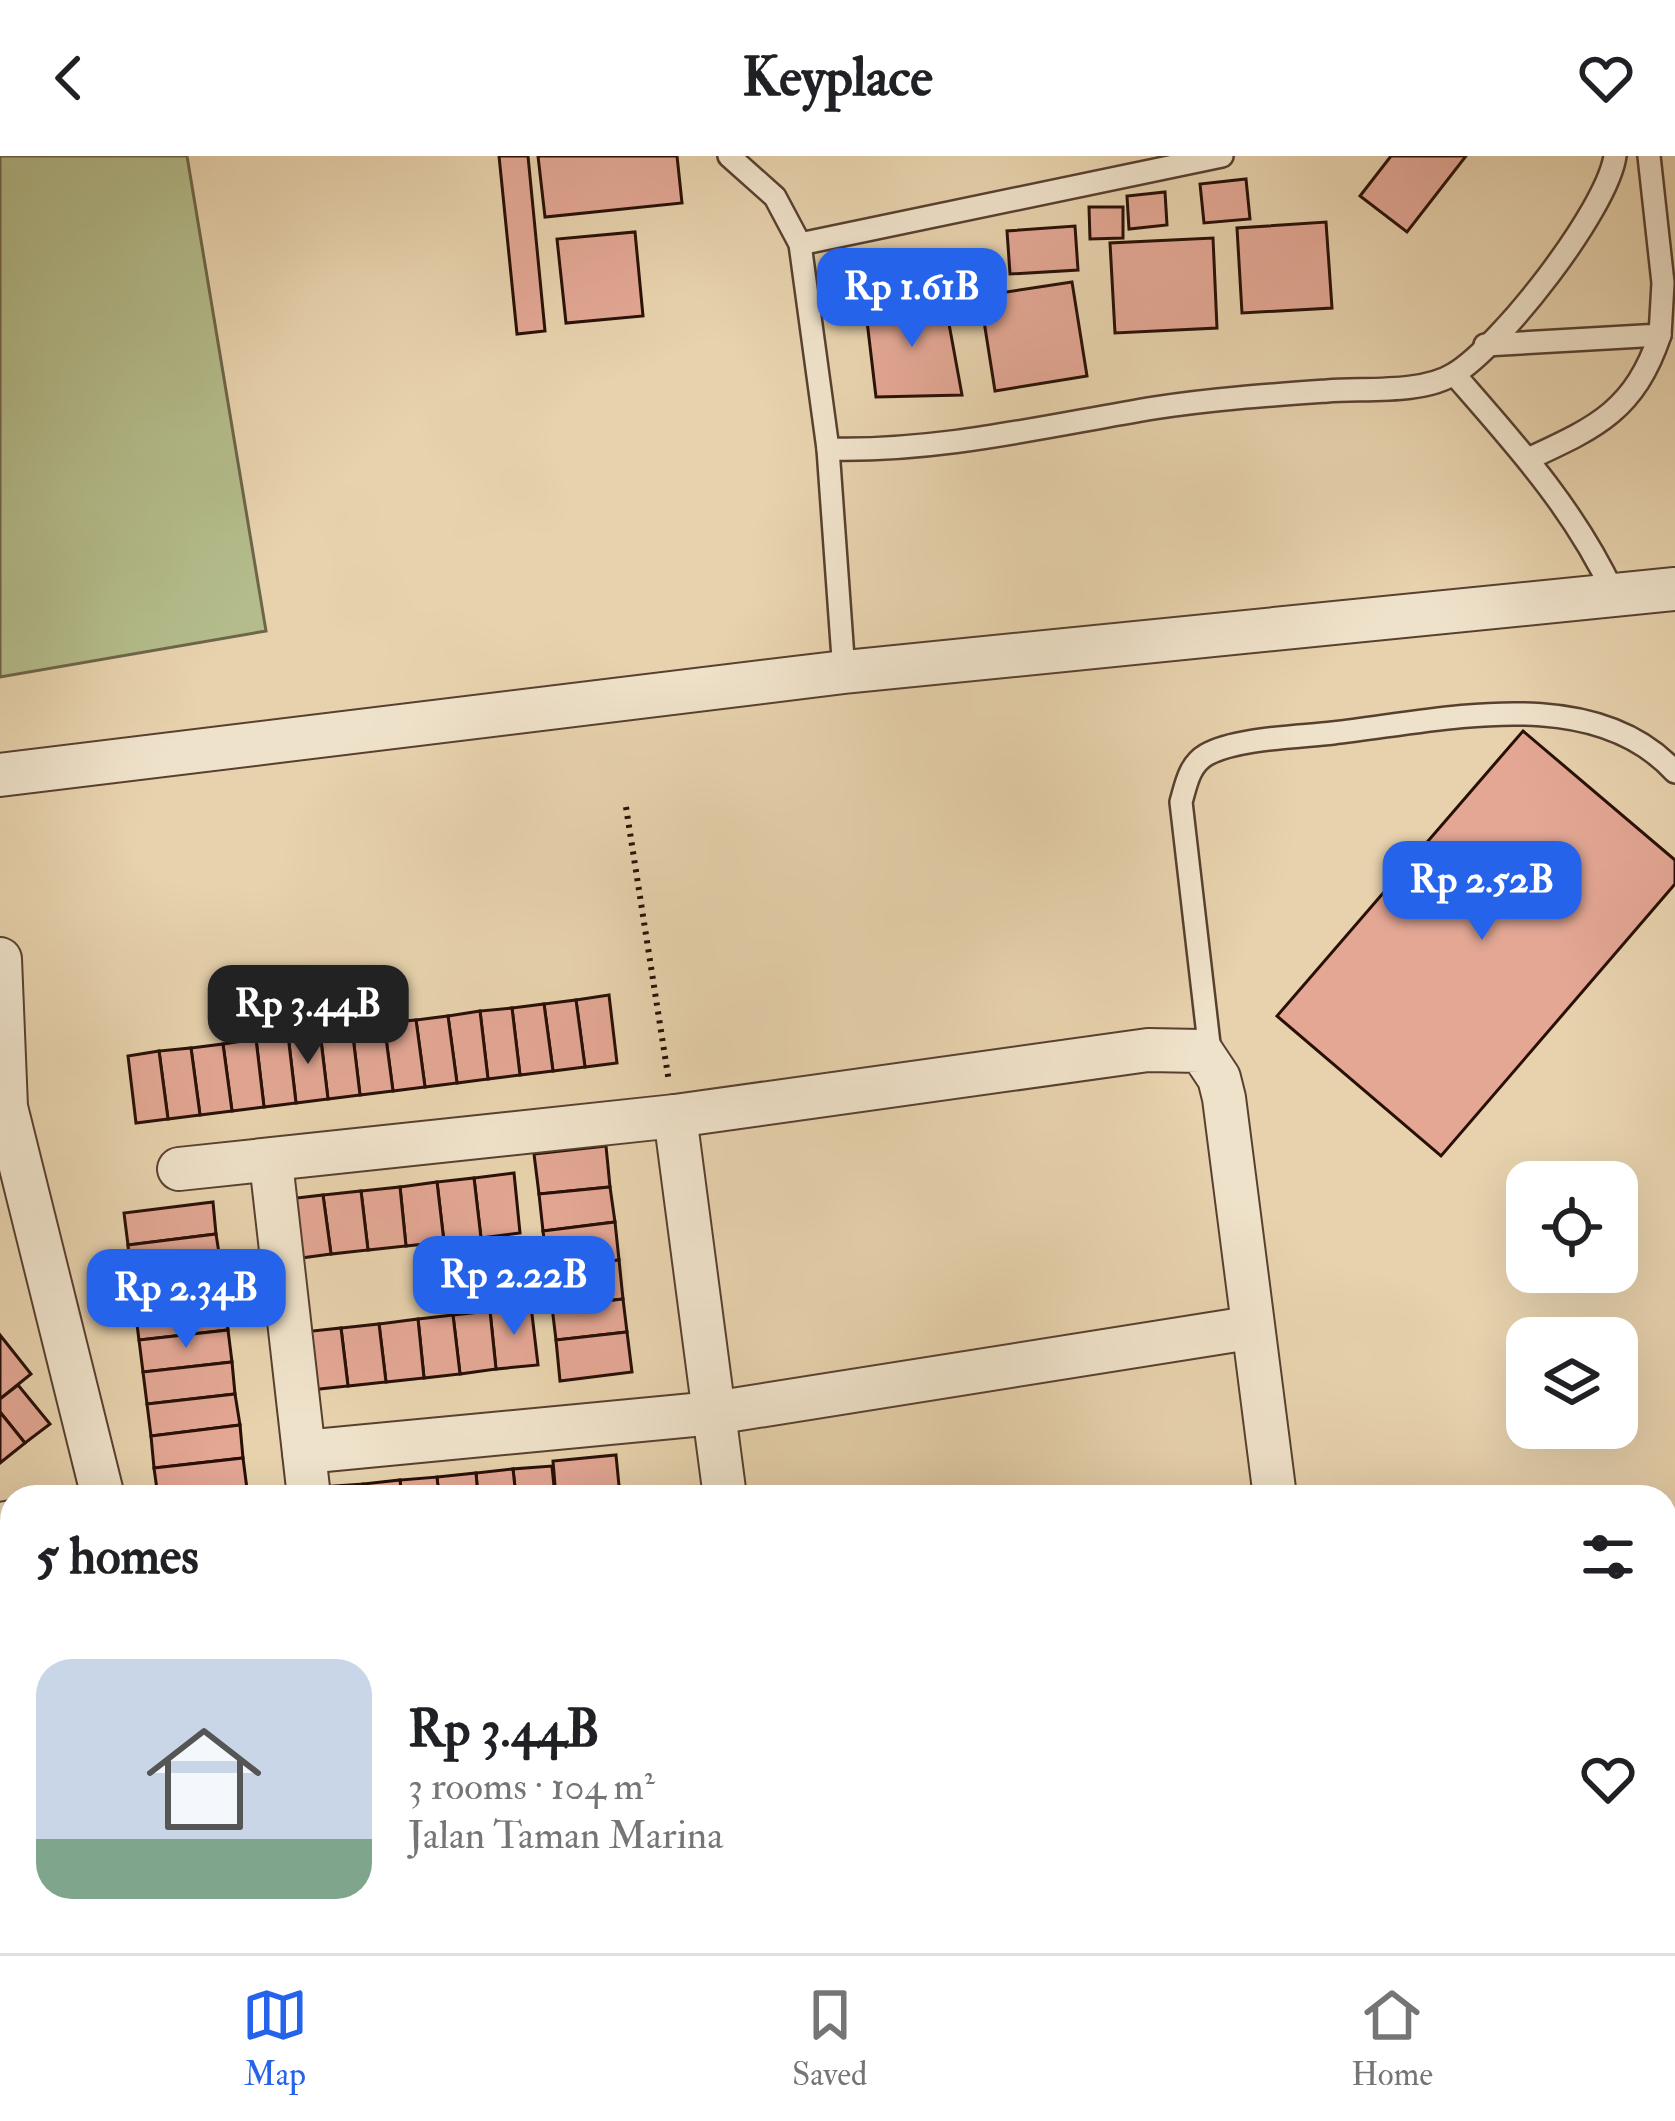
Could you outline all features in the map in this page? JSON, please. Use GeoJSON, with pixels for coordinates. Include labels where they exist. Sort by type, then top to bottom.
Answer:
{"type":"FeatureCollection","features":[{"type":"Feature","properties":{"kind":"street"},"geometry":{"type":"LineString","coordinates":[[0,775],[844,672],[1675,589]]}},
{"type":"Feature","properties":{"kind":"street"},"geometry":{"type":"LineString","coordinates":[[0,959],[3,1108],[100,1485]]}},
{"type":"Feature","properties":{"kind":"street"},"geometry":{"type":"LineString","coordinates":[[179,1169],[675,1116],[1148,1049],[1202,1051],[1224,1098],[1249,1328],[1273,1485]]}},
{"type":"Feature","properties":{"kind":"street"},"geometry":{"type":"LineString","coordinates":[[675,1116],[723,1485]]}},
{"type":"Feature","properties":{"kind":"street"},"geometry":{"type":"LineString","coordinates":[[271,1162],[308,1485]]}},
{"type":"Feature","properties":{"kind":"street"},"geometry":{"type":"LineString","coordinates":[[304,1452],[714,1414],[1249,1328]]}},
{"type":"Feature","properties":{"kind":"lane"},"geometry":{"type":"LineString","coordinates":[[729,156],[775,196],[800,244],[828,448],[844,672]]}},
{"type":"Feature","properties":{"kind":"lane"},"geometry":{"type":"LineString","coordinates":[[800,244],[1222,156]]}},
{"type":"Feature","properties":{"kind":"lane"},"geometry":{"type":"LineString","coordinates":[[828,448],[884,450],[966,442],[1159,407],[1408,385],[1454,374],[1485,345],[1594,214],[1615,156]]}},
{"type":"Feature","properties":{"kind":"lane"},"geometry":{"type":"LineString","coordinates":[[1528,459],[1601,425],[1643,382],[1660,335],[1663,283],[1649,156]]}},
{"type":"Feature","properties":{"kind":"lane"},"geometry":{"type":"LineString","coordinates":[[1485,345],[1660,335]]}},
{"type":"Feature","properties":{"kind":"lane"},"geometry":{"type":"LineString","coordinates":[[1454,374],[1585,532],[1613,592]]}},
{"type":"Feature","properties":{"kind":"lane"},"geometry":{"type":"LineString","coordinates":[[1211,1063],[1181,802],[1190,772],[1207,755],[1268,740],[1517,712],[1613,728],[1656,751],[1675,772]]}},
{"type":"Feature","properties":{"kind":"path"},"geometry":{"type":"LineString","coordinates":[[626,806],[675,1116]]}},
{"type":"Feature","properties":{"kind":"green space"},"geometry":{"type":"Polygon","coordinates":[[[0,156],[187,156],[266,631],[0,677],[0,156]]]}},
{"type":"Feature","properties":{"kind":"building"},"geometry":{"type":"Polygon","coordinates":[[[499,156],[528,156],[545,331],[517,334],[499,156]]]}},
{"type":"Feature","properties":{"kind":"building"},"geometry":{"type":"Polygon","coordinates":[[[538,156],[677,156],[682,203],[545,217],[538,156]]]}},
{"type":"Feature","properties":{"kind":"building"},"geometry":{"type":"Polygon","coordinates":[[[1391,156],[1466,156],[1407,232],[1360,196],[1391,156]]]}},
{"type":"Feature","properties":{"kind":"building"},"geometry":{"type":"Polygon","coordinates":[[[1246,179],[1250,219],[1204,223],[1200,184],[1246,179]]]}},
{"type":"Feature","properties":{"kind":"building"},"geometry":{"type":"Polygon","coordinates":[[[1165,192],[1167,225],[1129,229],[1127,196],[1165,192]]]}},
{"type":"Feature","properties":{"kind":"building"},"geometry":{"type":"Polygon","coordinates":[[[1089,207],[1123,207],[1123,238],[1090,239],[1089,207]]]}},
{"type":"Feature","properties":{"kind":"building"},"geometry":{"type":"Polygon","coordinates":[[[1326,222],[1332,308],[1242,313],[1237,228],[1326,222]]]}},
{"type":"Feature","properties":{"kind":"building"},"geometry":{"type":"Polygon","coordinates":[[[1075,226],[1078,270],[1010,274],[1007,231],[1075,226]]]}},
{"type":"Feature","properties":{"kind":"building"},"geometry":{"type":"Polygon","coordinates":[[[635,232],[643,316],[566,323],[557,239],[635,232]]]}},
{"type":"Feature","properties":{"kind":"building"},"geometry":{"type":"Polygon","coordinates":[[[1213,238],[1217,328],[1115,333],[1110,243],[1213,238]]]}},
{"type":"Feature","properties":{"kind":"building"},"geometry":{"type":"Polygon","coordinates":[[[1072,282],[1087,376],[995,391],[980,296],[1072,282]]]}},
{"type":"Feature","properties":{"kind":"building"},"geometry":{"type":"Polygon","coordinates":[[[945,302],[962,395],[876,397],[865,304],[945,302]]]}},
{"type":"Feature","properties":{"kind":"building"},"geometry":{"type":"Polygon","coordinates":[[[1523,731],[1675,860],[1675,884],[1441,1156],[1277,1016],[1523,731]]]}},
{"type":"Feature","properties":{"kind":"building"},"geometry":{"type":"Polygon","coordinates":[[[609,995],[617,1063],[585,1067],[576,1000],[609,995]]]}},
{"type":"Feature","properties":{"kind":"building"},"geometry":{"type":"Polygon","coordinates":[[[576,1000],[585,1067],[553,1071],[544,1004],[576,1000]]]}},
{"type":"Feature","properties":{"kind":"building"},"geometry":{"type":"Polygon","coordinates":[[[544,1004],[553,1071],[520,1075],[512,1008],[544,1004]]]}},
{"type":"Feature","properties":{"kind":"building"},"geometry":{"type":"Polygon","coordinates":[[[512,1008],[520,1075],[488,1079],[480,1011],[512,1008]]]}},
{"type":"Feature","properties":{"kind":"building"},"geometry":{"type":"Polygon","coordinates":[[[480,1011],[488,1079],[457,1083],[448,1016],[480,1011]]]}},
{"type":"Feature","properties":{"kind":"building"},"geometry":{"type":"Polygon","coordinates":[[[448,1016],[457,1083],[425,1087],[416,1020],[448,1016]]]}},
{"type":"Feature","properties":{"kind":"building"},"geometry":{"type":"Polygon","coordinates":[[[416,1020],[425,1087],[393,1091],[384,1023],[416,1020]]]}},
{"type":"Feature","properties":{"kind":"building"},"geometry":{"type":"Polygon","coordinates":[[[384,1023],[393,1091],[360,1095],[352,1028],[384,1023]]]}},
{"type":"Feature","properties":{"kind":"building"},"geometry":{"type":"Polygon","coordinates":[[[352,1028],[360,1095],[328,1099],[320,1032],[352,1028]]]}},
{"type":"Feature","properties":{"kind":"building"},"geometry":{"type":"Polygon","coordinates":[[[320,1032],[328,1099],[296,1103],[288,1035],[320,1032]]]}},
{"type":"Feature","properties":{"kind":"building"},"geometry":{"type":"Polygon","coordinates":[[[288,1035],[296,1103],[264,1107],[256,1039],[288,1035]]]}},
{"type":"Feature","properties":{"kind":"building"},"geometry":{"type":"Polygon","coordinates":[[[256,1039],[264,1107],[232,1111],[223,1044],[256,1039]]]}},
{"type":"Feature","properties":{"kind":"building"},"geometry":{"type":"Polygon","coordinates":[[[223,1044],[232,1111],[200,1115],[191,1048],[223,1044]]]}},
{"type":"Feature","properties":{"kind":"building"},"geometry":{"type":"Polygon","coordinates":[[[191,1048],[200,1115],[168,1119],[159,1051],[191,1048]]]}},
{"type":"Feature","properties":{"kind":"building"},"geometry":{"type":"Polygon","coordinates":[[[159,1051],[168,1119],[136,1123],[128,1056],[159,1051]]]}},
{"type":"Feature","properties":{"kind":"building"},"geometry":{"type":"Polygon","coordinates":[[[606,1146],[610,1187],[539,1194],[534,1154],[606,1146]]]}},
{"type":"Feature","properties":{"kind":"building"},"geometry":{"type":"Polygon","coordinates":[[[514,1173],[520,1233],[481,1238],[474,1178],[514,1173]]]}},
{"type":"Feature","properties":{"kind":"building"},"geometry":{"type":"Polygon","coordinates":[[[474,1178],[481,1238],[444,1242],[437,1182],[474,1178]]]}},
{"type":"Feature","properties":{"kind":"building"},"geometry":{"type":"Polygon","coordinates":[[[437,1182],[444,1242],[406,1246],[400,1187],[437,1182]]]}},
{"type":"Feature","properties":{"kind":"building"},"geometry":{"type":"Polygon","coordinates":[[[400,1187],[406,1246],[368,1250],[361,1191],[400,1187]]]}},
{"type":"Feature","properties":{"kind":"building"},"geometry":{"type":"Polygon","coordinates":[[[610,1187],[615,1222],[543,1231],[539,1194],[610,1187]]]}},
{"type":"Feature","properties":{"kind":"building"},"geometry":{"type":"Polygon","coordinates":[[[361,1191],[368,1250],[331,1254],[323,1195],[361,1191]]]}},
{"type":"Feature","properties":{"kind":"building"},"geometry":{"type":"Polygon","coordinates":[[[323,1195],[331,1254],[294,1259],[288,1199],[323,1195]]]}},
{"type":"Feature","properties":{"kind":"building"},"geometry":{"type":"Polygon","coordinates":[[[213,1202],[216,1234],[128,1245],[124,1213],[213,1202]]]}},
{"type":"Feature","properties":{"kind":"building"},"geometry":{"type":"Polygon","coordinates":[[[615,1222],[619,1260],[548,1269],[543,1231],[615,1222]]]}},
{"type":"Feature","properties":{"kind":"building"},"geometry":{"type":"Polygon","coordinates":[[[216,1234],[221,1266],[131,1276],[128,1245],[216,1234]]]}},
{"type":"Feature","properties":{"kind":"building"},"geometry":{"type":"Polygon","coordinates":[[[619,1260],[623,1299],[552,1307],[548,1269],[619,1260]]]}},
{"type":"Feature","properties":{"kind":"building"},"geometry":{"type":"Polygon","coordinates":[[[221,1266],[224,1298],[135,1309],[131,1276],[221,1266]]]}},
{"type":"Feature","properties":{"kind":"building"},"geometry":{"type":"Polygon","coordinates":[[[224,1298],[228,1330],[139,1340],[135,1309],[224,1298]]]}},
{"type":"Feature","properties":{"kind":"building"},"geometry":{"type":"Polygon","coordinates":[[[623,1299],[627,1332],[556,1340],[552,1307],[623,1299]]]}},
{"type":"Feature","properties":{"kind":"building"},"geometry":{"type":"Polygon","coordinates":[[[531,1306],[538,1365],[496,1369],[490,1311],[531,1306]]]}},
{"type":"Feature","properties":{"kind":"building"},"geometry":{"type":"Polygon","coordinates":[[[490,1311],[496,1369],[460,1374],[453,1315],[490,1311]]]}},
{"type":"Feature","properties":{"kind":"building"},"geometry":{"type":"Polygon","coordinates":[[[453,1315],[460,1374],[424,1378],[418,1319],[453,1315]]]}},
{"type":"Feature","properties":{"kind":"building"},"geometry":{"type":"Polygon","coordinates":[[[418,1319],[424,1378],[386,1382],[379,1324],[418,1319]]]}},
{"type":"Feature","properties":{"kind":"building"},"geometry":{"type":"Polygon","coordinates":[[[379,1324],[386,1382],[348,1386],[341,1328],[379,1324]]]}},
{"type":"Feature","properties":{"kind":"building"},"geometry":{"type":"Polygon","coordinates":[[[341,1328],[348,1386],[310,1390],[303,1332],[341,1328]]]}},
{"type":"Feature","properties":{"kind":"building"},"geometry":{"type":"Polygon","coordinates":[[[228,1330],[232,1362],[143,1372],[139,1340],[228,1330]]]}},
{"type":"Feature","properties":{"kind":"building"},"geometry":{"type":"Polygon","coordinates":[[[627,1332],[632,1372],[560,1381],[556,1340],[627,1332]]]}},
{"type":"Feature","properties":{"kind":"building"},"geometry":{"type":"Polygon","coordinates":[[[0,1335],[31,1374],[0,1399],[0,1335]]]}},
{"type":"Feature","properties":{"kind":"building"},"geometry":{"type":"Polygon","coordinates":[[[232,1362],[235,1394],[147,1404],[143,1372],[232,1362]]]}},
{"type":"Feature","properties":{"kind":"building"},"geometry":{"type":"Polygon","coordinates":[[[18,1385],[50,1424],[25,1443],[0,1412],[0,1399],[18,1385]]]}},
{"type":"Feature","properties":{"kind":"building"},"geometry":{"type":"Polygon","coordinates":[[[235,1394],[240,1425],[151,1436],[147,1404],[235,1394]]]}},
{"type":"Feature","properties":{"kind":"building"},"geometry":{"type":"Polygon","coordinates":[[[0,1412],[25,1443],[0,1463],[0,1412]]]}},
{"type":"Feature","properties":{"kind":"building"},"geometry":{"type":"Polygon","coordinates":[[[240,1425],[243,1458],[154,1468],[151,1436],[240,1425]]]}},
{"type":"Feature","properties":{"kind":"building"},"geometry":{"type":"Polygon","coordinates":[[[616,1455],[619,1485],[555,1485],[553,1461],[616,1455]]]}},
{"type":"Feature","properties":{"kind":"building"},"geometry":{"type":"Polygon","coordinates":[[[243,1458],[246,1485],[156,1485],[154,1468],[243,1458]]]}},
{"type":"Feature","properties":{"kind":"building"},"geometry":{"type":"Polygon","coordinates":[[[552,1466],[554,1485],[515,1485],[513,1469],[552,1466]]]}},
{"type":"Feature","properties":{"kind":"building"},"geometry":{"type":"Polygon","coordinates":[[[513,1469],[515,1485],[477,1485],[476,1473],[513,1469]]]}},
{"type":"Feature","properties":{"kind":"building"},"geometry":{"type":"Polygon","coordinates":[[[476,1473],[477,1485],[438,1485],[437,1477],[476,1473]]]}},
{"type":"Feature","properties":{"kind":"building"},"geometry":{"type":"Polygon","coordinates":[[[437,1477],[438,1485],[401,1485],[400,1480],[437,1477]]]}},
{"type":"Feature","properties":{"kind":"building"},"geometry":{"type":"Polygon","coordinates":[[[400,1480],[401,1485],[363,1485],[400,1480]]]}}]}
